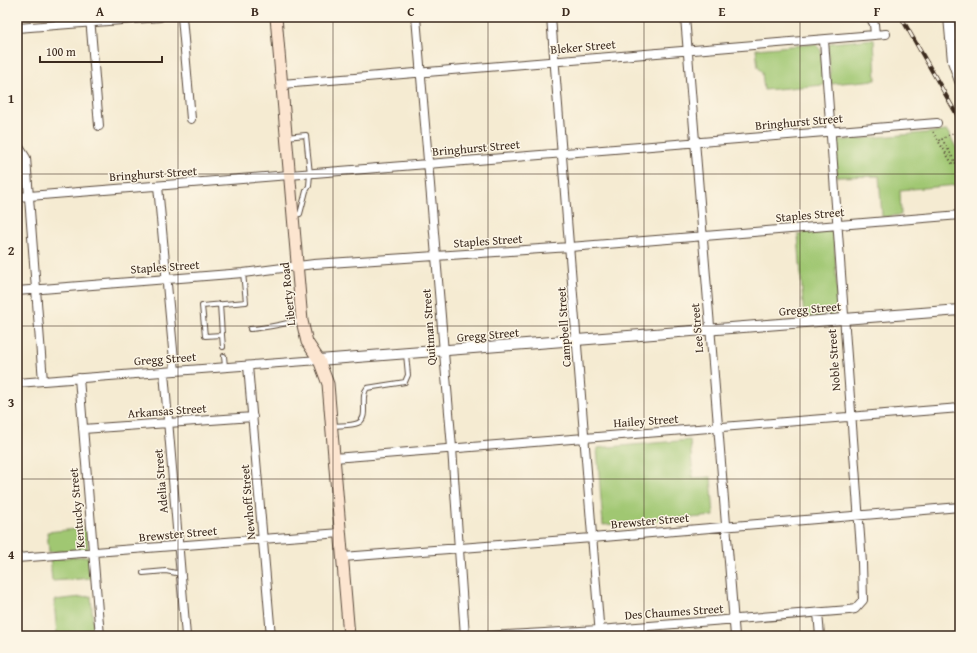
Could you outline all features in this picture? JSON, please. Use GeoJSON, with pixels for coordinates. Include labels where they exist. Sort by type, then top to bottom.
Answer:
{"type":"FeatureCollection","features":[{"type":"Feature","properties":{"kind":"main road","name":"Liberty Road"},"geometry":{"type":"LineString","coordinates":[[276,17],[302,321],[307,342],[319,360],[328,384],[349,636]]}},
{"type":"Feature","properties":{"kind":"street"},"geometry":{"type":"LineString","coordinates":[[17,28],[90,20],[160,17]]}},
{"type":"Feature","properties":{"kind":"street"},"geometry":{"type":"LineString","coordinates":[[182,17],[191,119]]}},
{"type":"Feature","properties":{"kind":"street","name":"Quitman Street"},"geometry":{"type":"LineString","coordinates":[[416,17],[452,448],[465,636]]}},
{"type":"Feature","properties":{"kind":"street","name":"Campbell Street"},"geometry":{"type":"LineString","coordinates":[[551,17],[585,437],[599,633]]}},
{"type":"Feature","properties":{"kind":"street","name":"Lee Street"},"geometry":{"type":"LineString","coordinates":[[685,17],[709,331],[735,636]]}},
{"type":"Feature","properties":{"kind":"street"},"geometry":{"type":"LineString","coordinates":[[870,17],[874,24],[875,35]]}},
{"type":"Feature","properties":{"kind":"street"},"geometry":{"type":"LineString","coordinates":[[950,17],[953,61],[960,81]]}},
{"type":"Feature","properties":{"kind":"street"},"geometry":{"type":"LineString","coordinates":[[90,20],[99,126]]}},
{"type":"Feature","properties":{"kind":"street","name":"Bleker Street"},"geometry":{"type":"LineString","coordinates":[[282,84],[886,34]]}},
{"type":"Feature","properties":{"kind":"street","name":"Noble Street"},"geometry":{"type":"LineString","coordinates":[[824,40],[836,224],[864,594],[860,606]]}},
{"type":"Feature","properties":{"kind":"street","name":"Bringhurst Street"},"geometry":{"type":"LineString","coordinates":[[17,198],[562,152],[694,143],[937,123]]}},
{"type":"Feature","properties":{"kind":"street"},"geometry":{"type":"LineString","coordinates":[[17,144],[26,158],[44,381]]}},
{"type":"Feature","properties":{"kind":"street"},"geometry":{"type":"LineString","coordinates":[[158,186],[175,371]]}},
{"type":"Feature","properties":{"kind":"street","name":"Staples Street"},"geometry":{"type":"LineString","coordinates":[[17,291],[243,273],[298,266],[570,247],[960,215]]}},
{"type":"Feature","properties":{"kind":"street","name":"Gregg Street"},"geometry":{"type":"LineString","coordinates":[[17,383],[443,352],[960,310]]}},
{"type":"Feature","properties":{"kind":"street","name":"Newhoff Street"},"geometry":{"type":"LineString","coordinates":[[248,366],[271,636]]}},
{"type":"Feature","properties":{"kind":"street","name":"Adelia Street"},"geometry":{"type":"LineString","coordinates":[[164,372],[186,636]]}},
{"type":"Feature","properties":{"kind":"street","name":"Kentucky Street"},"geometry":{"type":"LineString","coordinates":[[79,378],[100,636]]}},
{"type":"Feature","properties":{"kind":"street","name":"Hailey Street"},"geometry":{"type":"LineString","coordinates":[[334,458],[960,408]]}},
{"type":"Feature","properties":{"kind":"street","name":"Arkansas Street"},"geometry":{"type":"LineString","coordinates":[[83,429],[253,417]]}},
{"type":"Feature","properties":{"kind":"street","name":"Brewster Street"},"geometry":{"type":"LineString","coordinates":[[342,557],[592,538],[960,507]]}},
{"type":"Feature","properties":{"kind":"street","name":"Brewster Street"},"geometry":{"type":"LineString","coordinates":[[17,558],[341,533]]}},
{"type":"Feature","properties":{"kind":"street","name":"Des Chaumes Street"},"geometry":{"type":"LineString","coordinates":[[488,636],[599,633],[849,610],[860,606]]}},
{"type":"Feature","properties":{"kind":"street"},"geometry":{"type":"LineString","coordinates":[[818,613],[820,636]]}},
{"type":"Feature","properties":{"kind":"lane"},"geometry":{"type":"LineString","coordinates":[[286,136],[306,135],[310,174],[309,186],[304,196],[302,211],[300,214],[293,215]]}},
{"type":"Feature","properties":{"kind":"lane"},"geometry":{"type":"LineString","coordinates":[[222,335],[205,336],[202,306],[246,302],[243,273]]}},
{"type":"Feature","properties":{"kind":"lane"},"geometry":{"type":"LineString","coordinates":[[220,304],[223,347]]}},
{"type":"Feature","properties":{"kind":"lane"},"geometry":{"type":"LineString","coordinates":[[250,329],[271,328],[288,322],[302,321]]}},
{"type":"Feature","properties":{"kind":"lane"},"geometry":{"type":"LineString","coordinates":[[331,426],[357,424],[361,422],[364,414],[363,396],[367,388],[405,382],[408,375],[406,354]]}},
{"type":"Feature","properties":{"kind":"lane"},"geometry":{"type":"LineString","coordinates":[[224,356],[225,368]]}},
{"type":"Feature","properties":{"kind":"lane"},"geometry":{"type":"LineString","coordinates":[[143,573],[166,571],[181,574]]}},
{"type":"Feature","properties":{"kind":"path"},"geometry":{"type":"LineString","coordinates":[[927,124],[953,164],[956,162],[942,139],[939,141],[946,153],[949,159],[953,164],[956,162],[942,139],[940,140],[938,141],[952,164],[956,163],[949,151],[945,145],[942,139],[960,128]]}},
{"type":"Feature","properties":{"kind":"green space"},"geometry":{"type":"Polygon","coordinates":[[[874,39],[876,80],[831,84],[828,47],[830,43],[874,39]]]}},
{"type":"Feature","properties":{"kind":"green space"},"geometry":{"type":"Polygon","coordinates":[[[815,44],[821,50],[824,85],[764,90],[762,72],[758,67],[756,49],[815,44]]]}},
{"type":"Feature","properties":{"kind":"green space"},"geometry":{"type":"Polygon","coordinates":[[[947,131],[960,154],[960,211],[957,212],[958,185],[900,190],[901,215],[882,217],[879,176],[837,177],[834,141],[947,131]]]}},
{"type":"Feature","properties":{"kind":"green space"},"geometry":{"type":"Polygon","coordinates":[[[829,229],[834,234],[838,311],[833,316],[804,319],[798,234],[804,233],[804,231],[829,229]]]}},
{"type":"Feature","properties":{"kind":"green space"},"geometry":{"type":"Polygon","coordinates":[[[690,440],[693,478],[711,477],[714,516],[603,525],[597,448],[690,440]]]}},
{"type":"Feature","properties":{"kind":"green space"},"geometry":{"type":"Polygon","coordinates":[[[87,528],[88,549],[49,552],[47,532],[87,528]]]}},
{"type":"Feature","properties":{"kind":"green space"},"geometry":{"type":"Polygon","coordinates":[[[88,556],[91,559],[93,578],[52,581],[50,559],[88,556]]]}},
{"type":"Feature","properties":{"kind":"green space"},"geometry":{"type":"Polygon","coordinates":[[[91,596],[94,636],[57,636],[54,600],[91,596]]]}},
{"type":"Feature","properties":{"kind":"railway"},"geometry":{"type":"LineString","coordinates":[[901,17],[960,120]]}}]}
